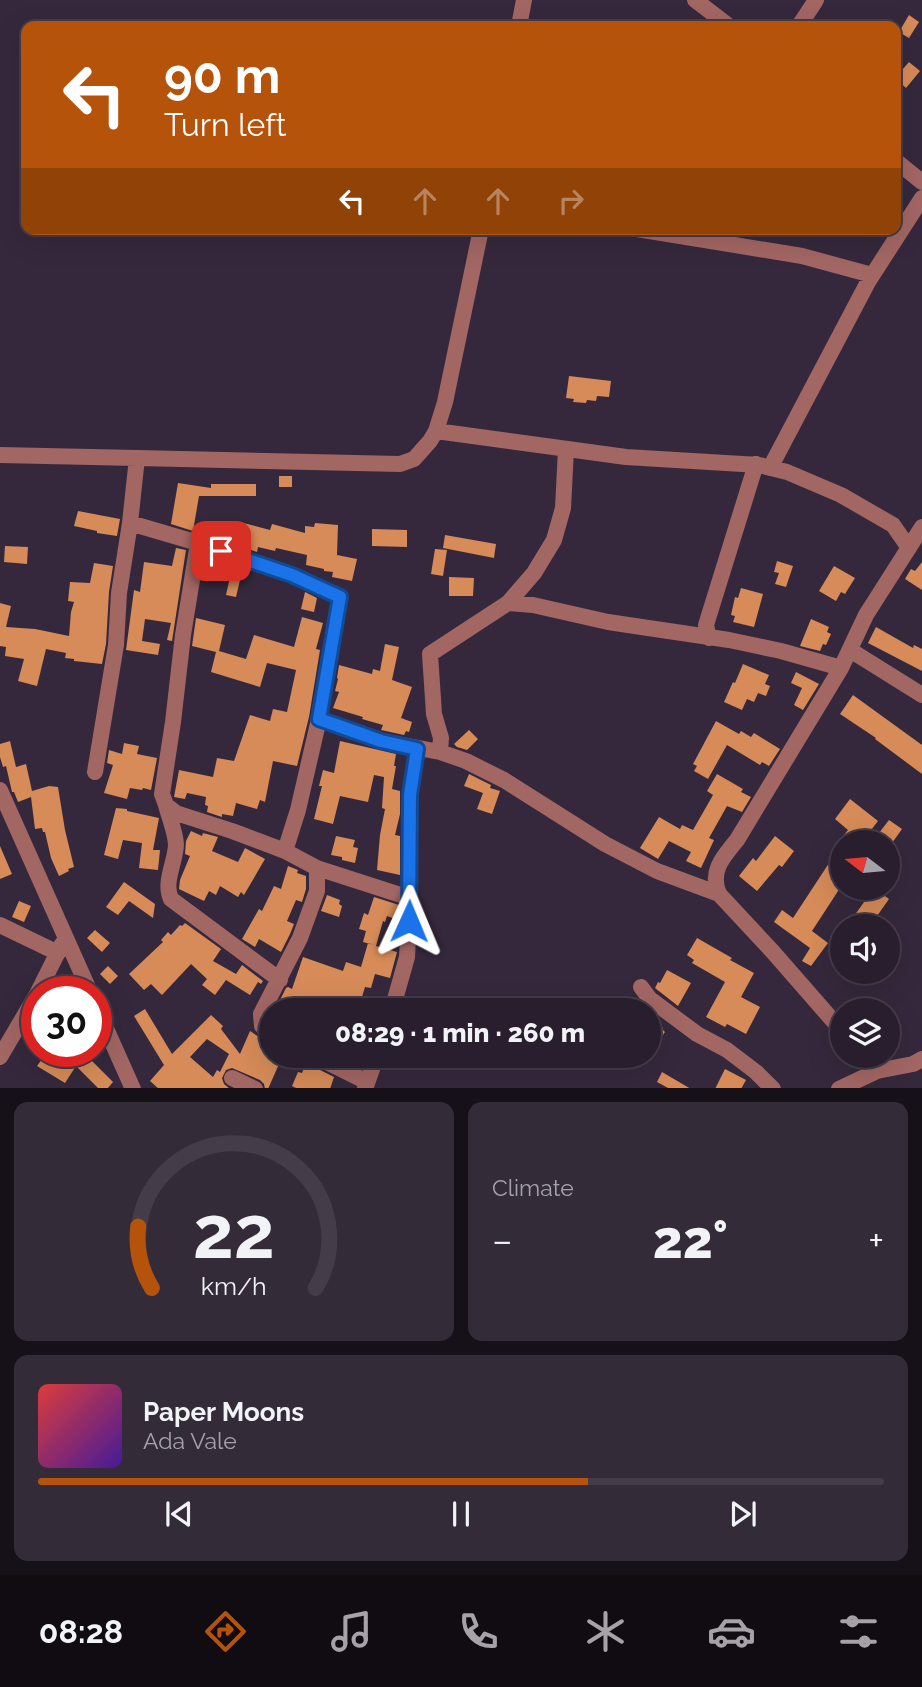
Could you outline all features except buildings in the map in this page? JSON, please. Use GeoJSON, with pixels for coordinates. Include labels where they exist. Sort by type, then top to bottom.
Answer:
{"type":"FeatureCollection","features":[{"type":"Feature","properties":{"kind":"street"},"geometry":{"type":"LineString","coordinates":[[520,21],[524,0]]}},
{"type":"Feature","properties":{"kind":"street"},"geometry":{"type":"LineString","coordinates":[[695,0],[722,21]]}},
{"type":"Feature","properties":{"kind":"street"},"geometry":{"type":"LineString","coordinates":[[802,21],[816,0]]}},
{"type":"Feature","properties":{"kind":"street"},"geometry":{"type":"LineString","coordinates":[[901,165],[922,182]]}},
{"type":"Feature","properties":{"kind":"street"},"geometry":{"type":"LineString","coordinates":[[901,230],[922,198]]}},
{"type":"Feature","properties":{"kind":"street"},"geometry":{"type":"LineString","coordinates":[[0,455],[400,464],[414,459],[436,431],[445,402],[480,235]]}},
{"type":"Feature","properties":{"kind":"street"},"geometry":{"type":"LineString","coordinates":[[674,235],[802,256],[872,275]]}},
{"type":"Feature","properties":{"kind":"street"},"geometry":{"type":"LineString","coordinates":[[709,638],[706,625],[763,466],[872,275],[898,235]]}},
{"type":"Feature","properties":{"kind":"street"},"geometry":{"type":"LineString","coordinates":[[436,431],[626,457],[763,466],[788,472],[841,495],[893,525],[909,548]]}},
{"type":"Feature","properties":{"kind":"street"},"geometry":{"type":"LineString","coordinates":[[440,752],[441,738],[434,714],[430,654],[508,603],[534,573],[554,540],[564,508],[566,449]]}},
{"type":"Feature","properties":{"kind":"street"},"geometry":{"type":"LineString","coordinates":[[95,772],[116,645],[119,593],[137,458]]}},
{"type":"Feature","properties":{"kind":"street"},"geometry":{"type":"LineString","coordinates":[[130,523],[292,575],[340,597],[319,719],[298,810],[285,851]]}},
{"type":"Feature","properties":{"kind":"street"},"geometry":{"type":"LineString","coordinates":[[688,883],[718,864],[737,839],[841,668],[866,615],[922,527]]}},
{"type":"Feature","properties":{"kind":"street"},"geometry":{"type":"LineString","coordinates":[[198,543],[162,794],[176,843],[169,894],[172,899],[280,979]]}},
{"type":"Feature","properties":{"kind":"street"},"geometry":{"type":"LineString","coordinates":[[508,603],[533,605],[608,622],[781,651],[841,668]]}},
{"type":"Feature","properties":{"kind":"street"},"geometry":{"type":"LineString","coordinates":[[850,650],[922,695]]}},
{"type":"Feature","properties":{"kind":"street"},"geometry":{"type":"LineString","coordinates":[[319,719],[381,741],[440,752],[466,761],[504,780],[605,844],[657,871],[719,894]]}},
{"type":"Feature","properties":{"kind":"street"},"geometry":{"type":"LineString","coordinates":[[395,998],[407,957],[410,795],[417,749]]}},
{"type":"Feature","properties":{"kind":"street"},"geometry":{"type":"LineString","coordinates":[[0,790],[83,976]]}},
{"type":"Feature","properties":{"kind":"street"},"geometry":{"type":"LineString","coordinates":[[166,805],[176,813],[285,851],[317,868],[410,898]]}},
{"type":"Feature","properties":{"kind":"street"},"geometry":{"type":"LineString","coordinates":[[718,864],[715,886],[719,894],[830,1017]]}},
{"type":"Feature","properties":{"kind":"street"},"geometry":{"type":"LineString","coordinates":[[270,998],[300,938],[317,891],[317,868]]}},
{"type":"Feature","properties":{"kind":"street"},"geometry":{"type":"LineString","coordinates":[[0,925],[58,953]]}},
{"type":"Feature","properties":{"kind":"street"},"geometry":{"type":"LineString","coordinates":[[46,976],[65,935]]}},
{"type":"Feature","properties":{"kind":"street"},"geometry":{"type":"LineString","coordinates":[[641,987],[650,999],[696,1034],[727,1050],[773,1088]]}},
{"type":"Feature","properties":{"kind":"street"},"geometry":{"type":"LineString","coordinates":[[0,1057],[21,1021]]}},
{"type":"Feature","properties":{"kind":"street"},"geometry":{"type":"LineString","coordinates":[[112,1041],[133,1088]]}},
{"type":"Feature","properties":{"kind":"street"},"geometry":{"type":"LineString","coordinates":[[839,1088],[877,1071],[913,1064],[922,1059]]}},
{"type":"Feature","properties":{"kind":"street"},"geometry":{"type":"LineString","coordinates":[[336,1068],[366,1085],[372,1068]]}},
{"type":"Feature","properties":{"kind":"street"},"geometry":{"type":"LineString","coordinates":[[232,1078],[255,1088]]}},
{"type":"Feature","properties":{"kind":"route"},"geometry":{"type":"LineString","coordinates":[[221,551],[292,575],[340,597],[319,719],[381,741],[417,749],[410,795],[409,921]]}}]}
